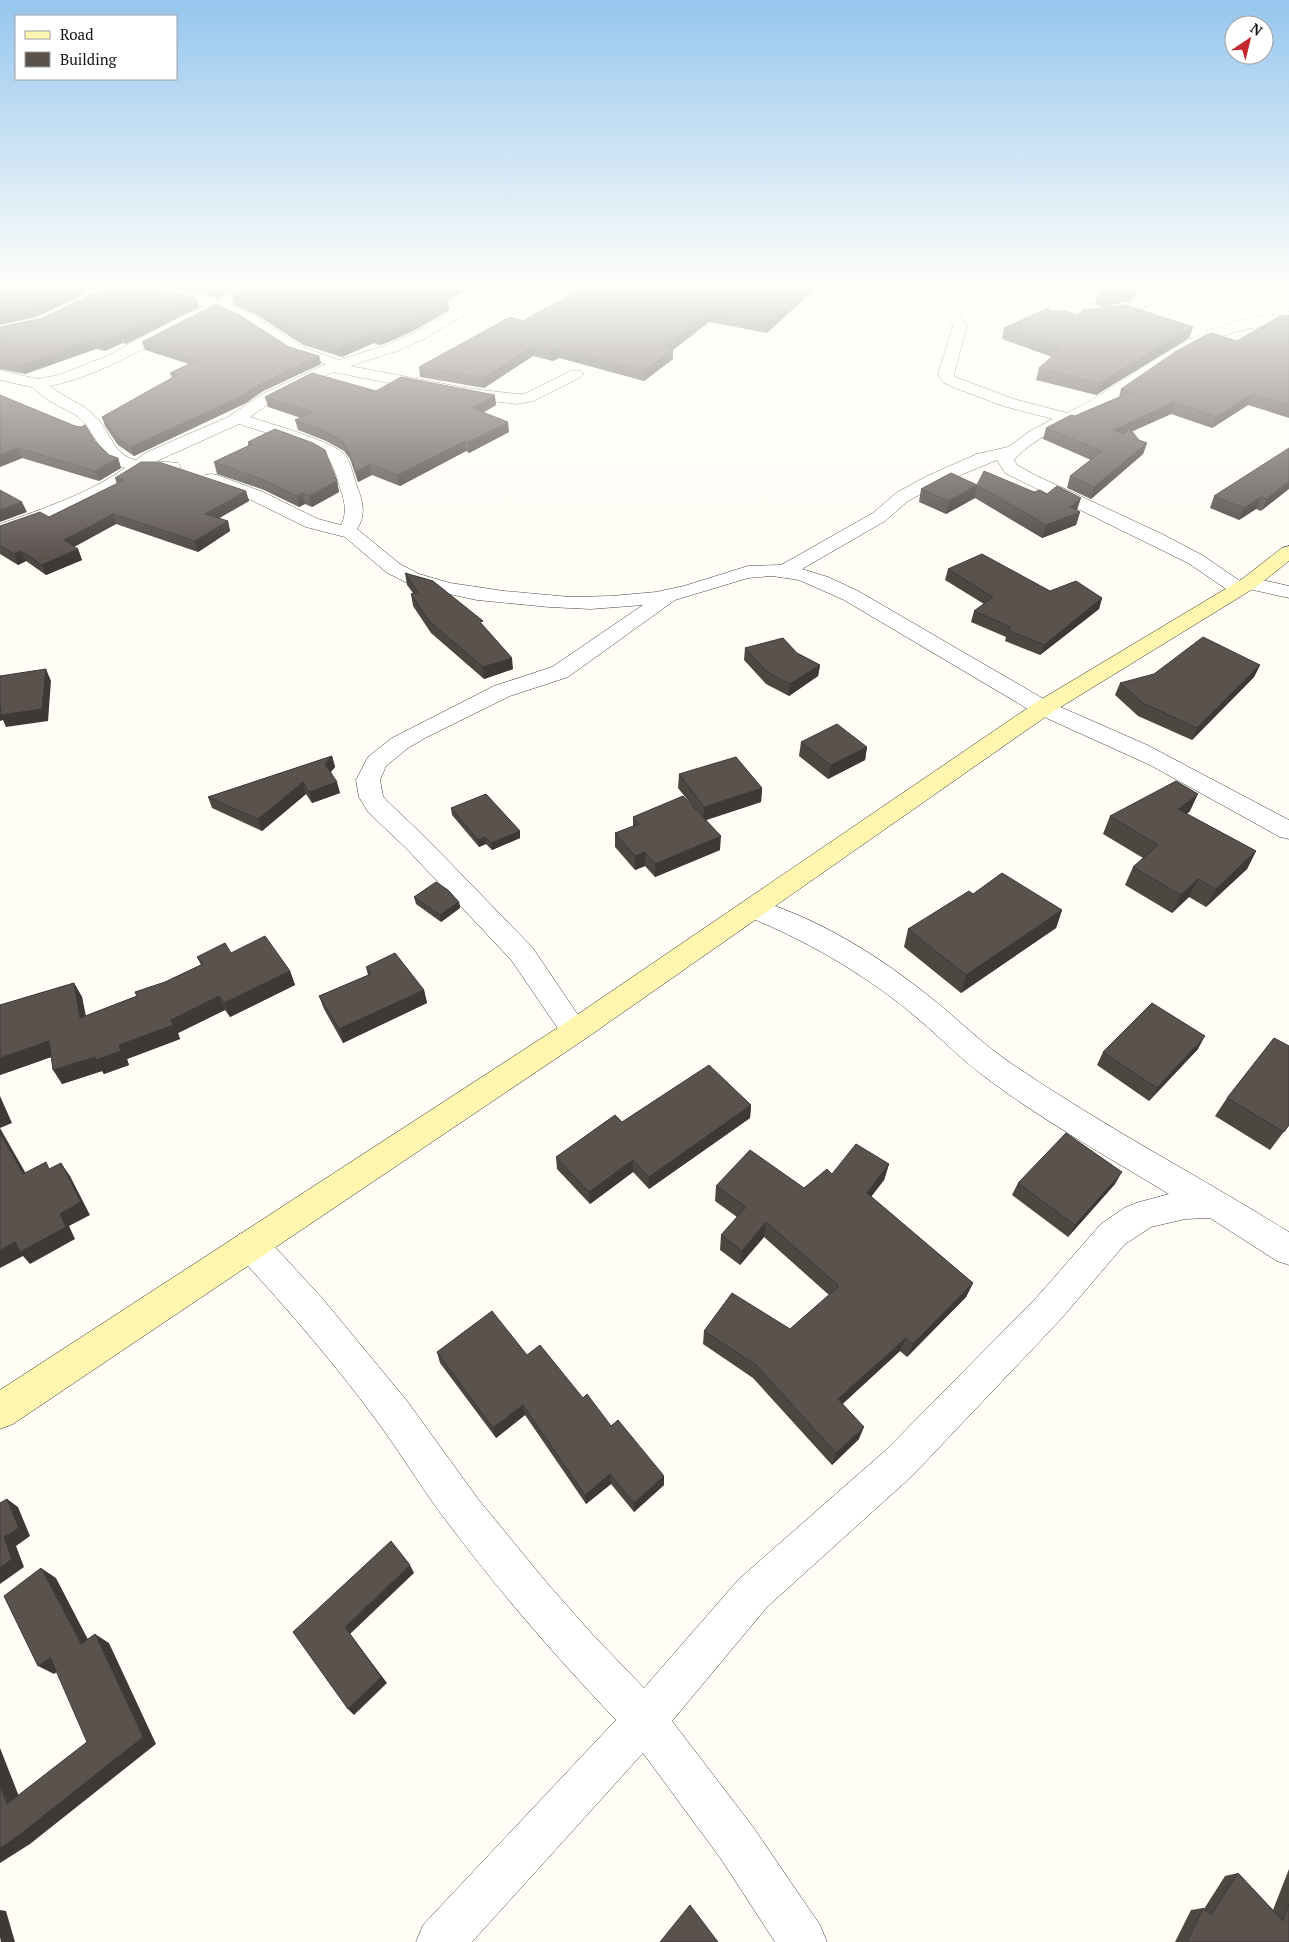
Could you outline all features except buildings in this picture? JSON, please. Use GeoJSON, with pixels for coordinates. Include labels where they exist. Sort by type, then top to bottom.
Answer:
{"type":"FeatureCollection","features":[{"type":"Feature","properties":{"kind":"street"},"geometry":{"type":"LineString","coordinates":[[11,378],[38,384],[67,378]]}},
{"type":"Feature","properties":{"kind":"street"},"geometry":{"type":"LineString","coordinates":[[0,530],[80,499],[123,477],[138,465],[162,452],[238,418],[270,396],[310,378]]}},
{"type":"Feature","properties":{"kind":"street"},"geometry":{"type":"LineString","coordinates":[[395,378],[466,393],[517,400],[527,398],[569,378]]}},
{"type":"Feature","properties":{"kind":"street"},"geometry":{"type":"LineString","coordinates":[[948,378],[949,380],[997,400],[1023,408],[1070,418]]}},
{"type":"Feature","properties":{"kind":"street"},"geometry":{"type":"LineString","coordinates":[[785,571],[880,517],[902,497],[933,480],[983,458],[1021,445],[1119,391],[1137,378]]}},
{"type":"Feature","properties":{"kind":"street"},"geometry":{"type":"LineString","coordinates":[[38,384],[54,397],[74,407],[88,417],[106,446],[120,460],[138,465],[163,466],[192,473],[257,496],[312,523],[347,530],[387,565],[412,578],[450,589],[550,602],[587,604],[620,602],[672,594],[755,570],[785,571],[834,586],[922,635],[1043,708],[1141,751],[1289,830]]}},
{"type":"Feature","properties":{"kind":"street"},"geometry":{"type":"LineString","coordinates":[[1023,408],[1029,422],[1021,445],[1005,460],[1011,469],[1029,480],[1156,538],[1244,586],[1289,592]]}},
{"type":"Feature","properties":{"kind":"street"},"geometry":{"type":"LineString","coordinates":[[238,418],[322,448],[337,457],[353,500],[354,512],[352,523],[347,530]]}},
{"type":"Feature","properties":{"kind":"street"},"geometry":{"type":"LineString","coordinates":[[0,1412],[576,1031],[1043,708],[1244,586],[1289,552]]}},
{"type":"Feature","properties":{"kind":"street"},"geometry":{"type":"LineString","coordinates":[[576,1031],[522,954],[416,843],[377,806],[371,797],[368,780],[376,762],[400,743],[488,698],[560,672],[672,594]]}},
{"type":"Feature","properties":{"kind":"street"},"geometry":{"type":"LineString","coordinates":[[754,908],[784,920],[846,953],[889,980],[999,1072],[1112,1145],[1215,1204],[1289,1250]]}},
{"type":"Feature","properties":{"kind":"street"},"geometry":{"type":"LineString","coordinates":[[440,1942],[645,1720],[753,1593],[899,1463],[1049,1308],[1113,1234],[1136,1218],[1147,1214],[1185,1205],[1215,1204]]}},
{"type":"Feature","properties":{"kind":"street"},"geometry":{"type":"LineString","coordinates":[[251,1245],[310,1309],[394,1414],[464,1513],[533,1597],[577,1649],[645,1720],[737,1843],[803,1942]]}}]}
